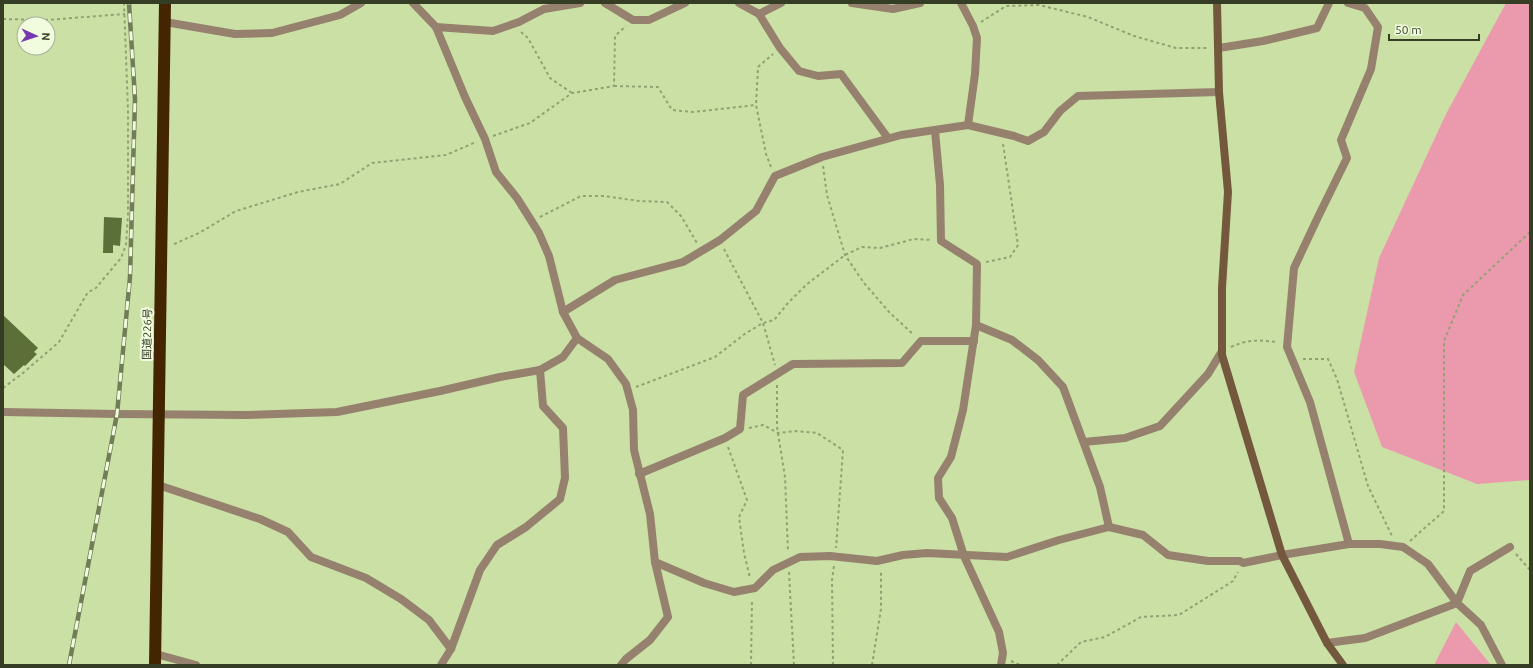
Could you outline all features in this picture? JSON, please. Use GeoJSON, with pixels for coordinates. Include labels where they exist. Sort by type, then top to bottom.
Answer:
{"type":"FeatureCollection","features":[{"type":"Feature","properties":{"kind":"highway","name":"国道226号"},"geometry":{"type":"LineString","coordinates":[[155,660],[165,3]]}},
{"type":"Feature","properties":{"kind":"street"},"geometry":{"type":"LineString","coordinates":[[165,22],[235,34],[272,33],[340,15],[361,3]]}},
{"type":"Feature","properties":{"kind":"street"},"geometry":{"type":"LineString","coordinates":[[413,3],[436,27],[465,97],[485,138],[496,172],[517,198],[539,233],[548,256],[563,312],[577,338],[608,359],[626,384],[628,390],[633,410],[634,450],[650,514],[655,562],[668,618],[650,640],[626,659],[621,665]]}},
{"type":"Feature","properties":{"kind":"street"},"geometry":{"type":"LineString","coordinates":[[436,27],[493,31],[513,24],[544,9],[580,3]]}},
{"type":"Feature","properties":{"kind":"street"},"geometry":{"type":"LineString","coordinates":[[605,3],[633,20],[649,20],[685,3]]}},
{"type":"Feature","properties":{"kind":"street"},"geometry":{"type":"LineString","coordinates":[[739,3],[759,14],[780,48],[799,71],[818,76],[841,74],[888,138]]}},
{"type":"Feature","properties":{"kind":"street"},"geometry":{"type":"LineString","coordinates":[[759,14],[781,3]]}},
{"type":"Feature","properties":{"kind":"street"},"geometry":{"type":"LineString","coordinates":[[852,3],[893,8],[920,3]]}},
{"type":"Feature","properties":{"kind":"street"},"geometry":{"type":"LineString","coordinates":[[961,3],[978,38],[968,125]]}},
{"type":"Feature","properties":{"kind":"street"},"geometry":{"type":"LineString","coordinates":[[1217,3],[1219,92],[1228,192],[1222,288],[1222,355],[1282,555],[1327,643],[1343,665]]}},
{"type":"Feature","properties":{"kind":"street"},"geometry":{"type":"LineString","coordinates":[[1219,48],[1270,39],[1317,28],[1329,3]]}},
{"type":"Feature","properties":{"kind":"street"},"geometry":{"type":"LineString","coordinates":[[1348,3],[1365,8],[1378,27],[1371,69],[1342,140],[1347,158],[1294,268],[1287,347],[1310,402],[1349,544]]}},
{"type":"Feature","properties":{"kind":"street"},"geometry":{"type":"LineString","coordinates":[[563,312],[614,280],[683,262],[720,240],[756,211],[775,176],[822,157],[888,138],[968,125],[1028,141],[1044,132],[1060,111],[1078,96],[1219,92]]}},
{"type":"Feature","properties":{"kind":"street"},"geometry":{"type":"LineString","coordinates":[[935,131],[940,185],[941,241],[978,264],[976,325],[963,410],[951,457],[938,478],[939,498],[952,518],[964,556],[999,632],[1003,653],[1001,665]]}},
{"type":"Feature","properties":{"kind":"street"},"geometry":{"type":"LineString","coordinates":[[976,325],[1012,340],[1038,360],[1063,387],[1100,487],[1109,527]]}},
{"type":"Feature","properties":{"kind":"street"},"geometry":{"type":"LineString","coordinates":[[3,412],[244,415],[337,412],[500,377],[540,370],[563,357],[577,338]]}},
{"type":"Feature","properties":{"kind":"street"},"geometry":{"type":"LineString","coordinates":[[639,474],[725,438],[740,429],[743,395],[793,364],[902,363],[921,341],[974,341]]}},
{"type":"Feature","properties":{"kind":"street"},"geometry":{"type":"LineString","coordinates":[[1084,442],[1125,438],[1160,426],[1208,374],[1222,351]]}},
{"type":"Feature","properties":{"kind":"street"},"geometry":{"type":"LineString","coordinates":[[441,665],[451,649],[480,570],[497,545],[526,527],[560,499],[565,478],[563,428],[543,406],[540,370]]}},
{"type":"Feature","properties":{"kind":"street"},"geometry":{"type":"LineString","coordinates":[[158,485],[260,519],[288,532],[311,557],[366,578],[401,599],[429,620],[451,649]]}},
{"type":"Feature","properties":{"kind":"street"},"geometry":{"type":"LineString","coordinates":[[655,562],[704,583],[734,592],[755,588],[773,570],[800,557],[835,557],[879,561],[903,555],[927,553],[1007,557],[1059,540],[1109,527],[1142,535],[1168,555],[1208,561],[1240,561],[1243,563],[1349,544],[1380,544],[1400,546],[1428,564],[1457,603],[1481,626],[1502,665]]}},
{"type":"Feature","properties":{"kind":"street"},"geometry":{"type":"LineString","coordinates":[[1327,643],[1366,638],[1457,603],[1470,571],[1510,547]]}},
{"type":"Feature","properties":{"kind":"street"},"geometry":{"type":"LineString","coordinates":[[155,660],[196,665]]}},
{"type":"Feature","properties":{"kind":"path"},"geometry":{"type":"LineString","coordinates":[[3,388],[59,342],[88,292],[95,289],[121,258],[126,245],[128,214],[128,110],[124,3]]}},
{"type":"Feature","properties":{"kind":"path"},"geometry":{"type":"LineString","coordinates":[[973,26],[1006,6],[1038,5],[1088,16],[1134,36],[1176,48],[1219,48]]}},
{"type":"Feature","properties":{"kind":"path"},"geometry":{"type":"LineString","coordinates":[[3,19],[46,20],[125,14]]}},
{"type":"Feature","properties":{"kind":"path"},"geometry":{"type":"LineString","coordinates":[[614,86],[615,36],[633,20]]}},
{"type":"Feature","properties":{"kind":"path"},"geometry":{"type":"LineString","coordinates":[[513,24],[528,38],[550,78],[572,93]]}},
{"type":"Feature","properties":{"kind":"path"},"geometry":{"type":"LineString","coordinates":[[775,176],[766,154],[756,105],[758,66],[780,48]]}},
{"type":"Feature","properties":{"kind":"path"},"geometry":{"type":"LineString","coordinates":[[162,248],[199,233],[236,211],[298,192],[340,184],[372,163],[446,155],[485,138],[530,123],[572,93],[614,86],[658,87],[672,110],[693,112],[756,105]]}},
{"type":"Feature","properties":{"kind":"path"},"geometry":{"type":"LineString","coordinates":[[978,264],[1010,257],[1018,245],[1001,133]]}},
{"type":"Feature","properties":{"kind":"path"},"geometry":{"type":"LineString","coordinates":[[822,157],[827,195],[845,255],[864,283],[890,313],[921,341]]}},
{"type":"Feature","properties":{"kind":"path"},"geometry":{"type":"LineString","coordinates":[[531,221],[582,196],[604,196],[639,201],[667,202],[681,216],[701,251]]}},
{"type":"Feature","properties":{"kind":"path"},"geometry":{"type":"LineString","coordinates":[[1292,360],[1328,359],[1337,379],[1368,486],[1400,546],[1444,511],[1444,341],[1462,295],[1530,232]]}},
{"type":"Feature","properties":{"kind":"path"},"geometry":{"type":"LineString","coordinates":[[628,390],[715,357],[746,333],[763,323],[774,320],[806,285],[845,255],[862,247],[880,248],[914,239],[941,241]]}},
{"type":"Feature","properties":{"kind":"path"},"geometry":{"type":"LineString","coordinates":[[720,240],[763,323],[777,374],[778,433],[785,477],[794,665]]}},
{"type":"Feature","properties":{"kind":"path"},"geometry":{"type":"LineString","coordinates":[[1222,351],[1244,341],[1259,340],[1279,342],[1287,347]]}},
{"type":"Feature","properties":{"kind":"path"},"geometry":{"type":"LineString","coordinates":[[740,429],[763,425],[778,433],[796,431],[817,433],[843,450],[839,521],[832,580],[833,665]]}},
{"type":"Feature","properties":{"kind":"path"},"geometry":{"type":"LineString","coordinates":[[725,438],[747,500],[739,517],[744,554],[752,589],[751,665]]}},
{"type":"Feature","properties":{"kind":"path"},"geometry":{"type":"LineString","coordinates":[[1510,547],[1530,570]]}},
{"type":"Feature","properties":{"kind":"path"},"geometry":{"type":"LineString","coordinates":[[872,665],[881,609],[881,569],[879,561]]}},
{"type":"Feature","properties":{"kind":"path"},"geometry":{"type":"LineString","coordinates":[[1057,665],[1081,642],[1104,636],[1141,617],[1179,615],[1233,581],[1243,563]]}},
{"type":"Feature","properties":{"kind":"shaded area"},"geometry":{"type":"Polygon","coordinates":[[[1506,3],[1530,3],[1530,480],[1477,484],[1382,447],[1354,372],[1379,258],[1446,114],[1506,3]]]}},
{"type":"Feature","properties":{"kind":"shaded area"},"geometry":{"type":"Polygon","coordinates":[[[1456,622],[1491,665],[1434,665],[1456,622]]]}},
{"type":"Feature","properties":{"kind":"building"},"geometry":{"type":"Polygon","coordinates":[[[104,217],[122,218],[120,246],[113,245],[113,253],[103,253],[104,217]]]}},
{"type":"Feature","properties":{"kind":"building"},"geometry":{"type":"Polygon","coordinates":[[[3,315],[38,348],[34,352],[37,354],[14,374],[3,364],[3,315]]]}},
{"type":"Feature","properties":{"kind":"railway"},"geometry":{"type":"LineString","coordinates":[[69,665],[117,414],[130,277],[135,99],[129,3]]}}]}
